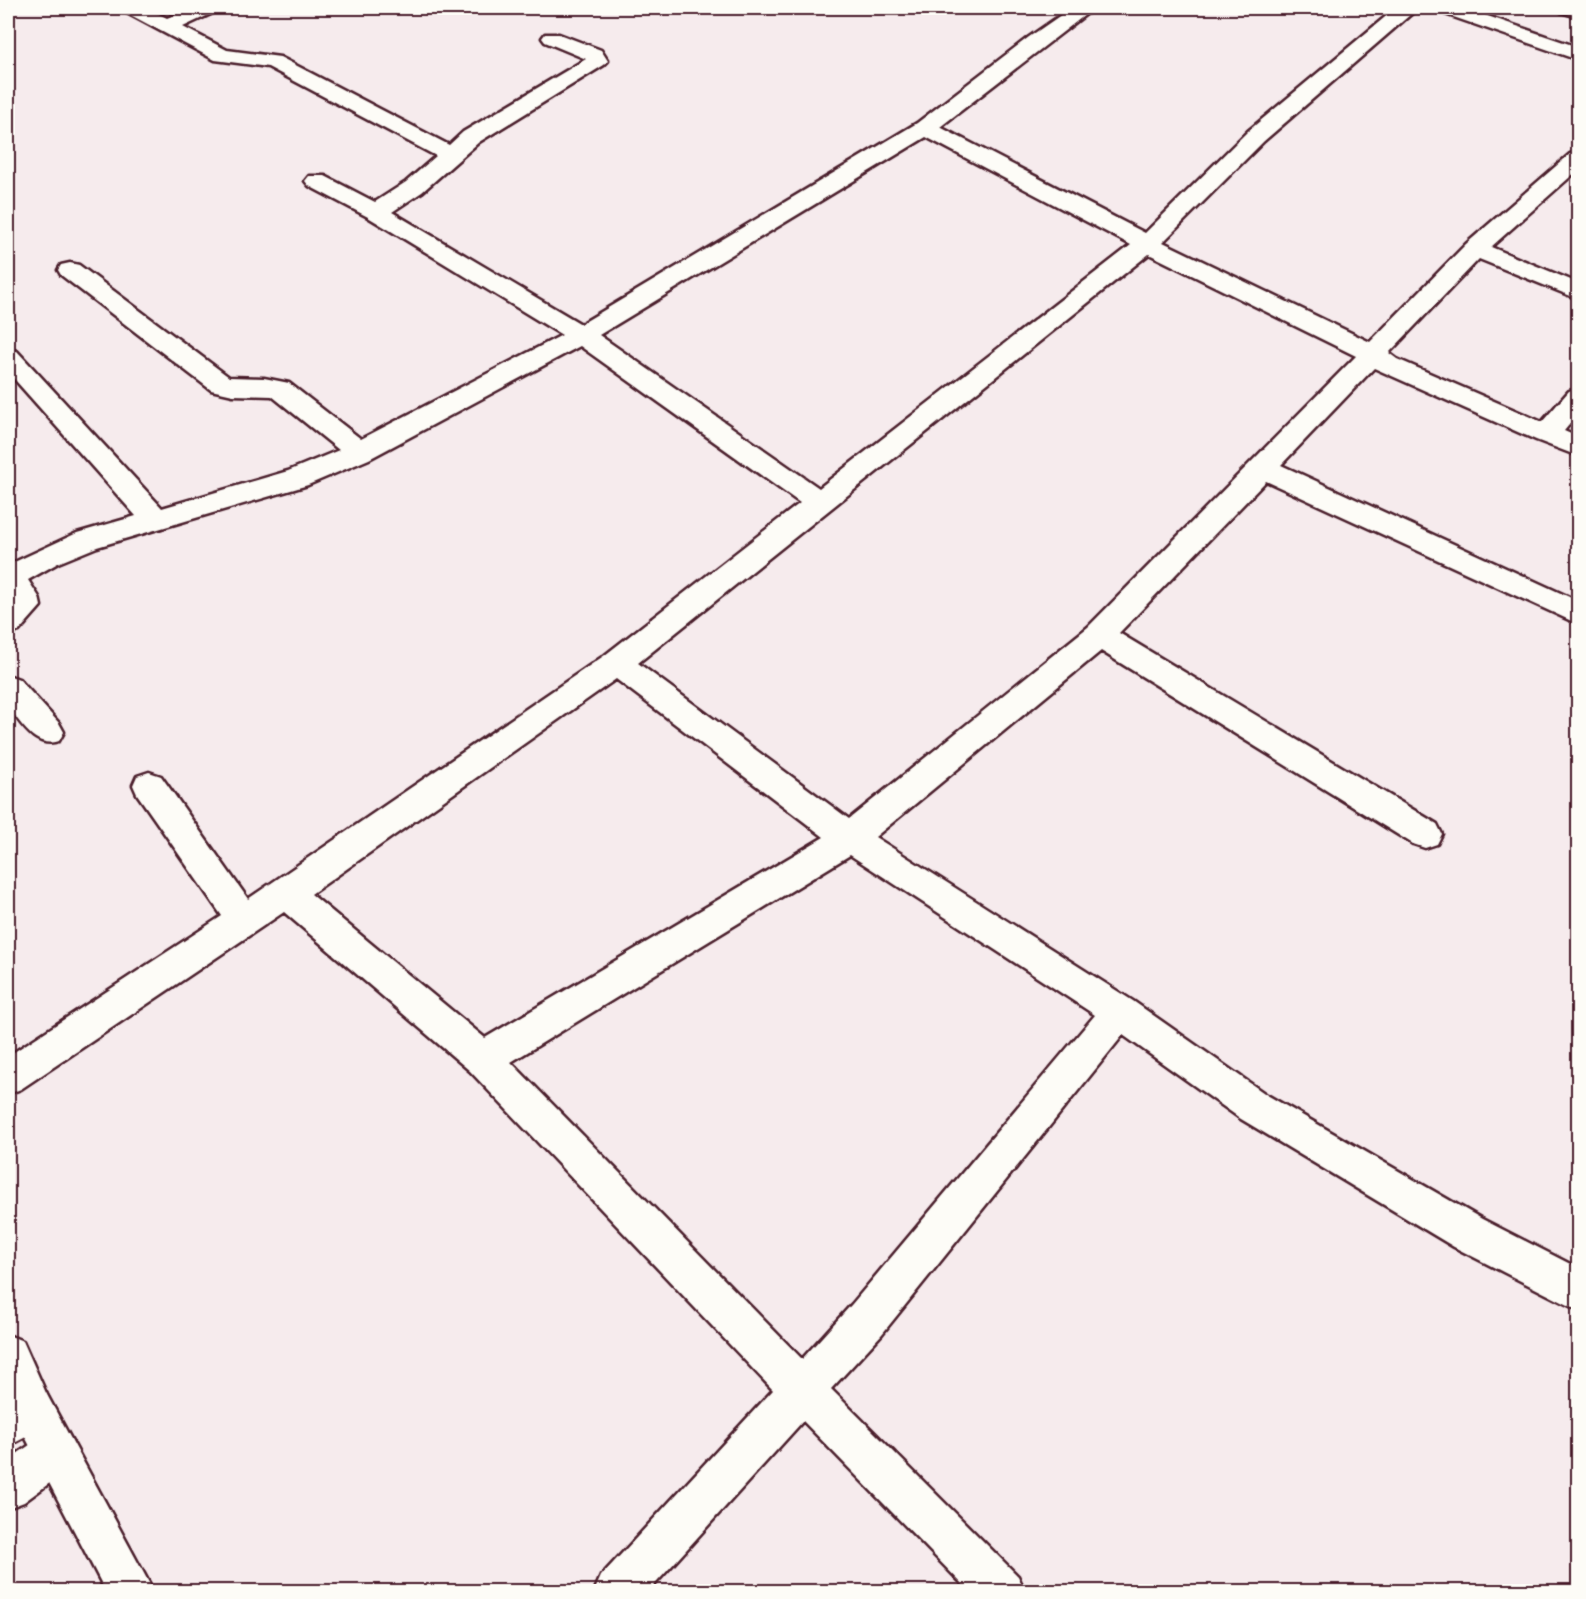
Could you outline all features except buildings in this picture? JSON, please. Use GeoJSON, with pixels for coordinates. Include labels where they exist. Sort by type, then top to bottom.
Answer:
{"type":"FeatureCollection","features":[{"type":"Feature","properties":{"kind":"street"},"geometry":{"type":"LineString","coordinates":[[132,8],[222,56],[273,61],[449,154]]}},
{"type":"Feature","properties":{"kind":"street"},"geometry":{"type":"LineString","coordinates":[[167,26],[208,8]]}},
{"type":"Feature","properties":{"kind":"street"},"geometry":{"type":"LineString","coordinates":[[8,623],[26,606],[24,597],[8,576],[87,540],[298,478],[359,452],[581,335],[925,128],[1036,41],[1084,8]]}},
{"type":"Feature","properties":{"kind":"street"},"geometry":{"type":"LineString","coordinates":[[8,1077],[285,893],[616,663],[1147,244],[1256,136],[1408,8]]}},
{"type":"Feature","properties":{"kind":"street"},"geometry":{"type":"LineString","coordinates":[[1446,8],[1578,54]]}},
{"type":"Feature","properties":{"kind":"street"},"geometry":{"type":"LineString","coordinates":[[1568,8],[1578,11]]}},
{"type":"Feature","properties":{"kind":"street"},"geometry":{"type":"LineString","coordinates":[[376,212],[414,187],[449,154],[505,115],[597,61],[594,54],[552,38]]}},
{"type":"Feature","properties":{"kind":"street"},"geometry":{"type":"LineString","coordinates":[[925,128],[1147,244],[1372,353],[1388,365],[1578,447]]}},
{"type":"Feature","properties":{"kind":"street"},"geometry":{"type":"LineString","coordinates":[[483,1059],[850,838],[1099,635],[1475,249],[1578,159]]}},
{"type":"Feature","properties":{"kind":"street"},"geometry":{"type":"LineString","coordinates":[[317,181],[376,212],[581,335],[820,503]]}},
{"type":"Feature","properties":{"kind":"street"},"geometry":{"type":"LineString","coordinates":[[1475,249],[1578,292]]}},
{"type":"Feature","properties":{"kind":"street"},"geometry":{"type":"LineString","coordinates":[[70,270],[220,384],[230,387],[265,385],[280,389],[359,452]]}},
{"type":"Feature","properties":{"kind":"street"},"geometry":{"type":"LineString","coordinates":[[8,357],[156,520]]}},
{"type":"Feature","properties":{"kind":"street"},"geometry":{"type":"LineString","coordinates":[[1546,434],[1578,397]]}},
{"type":"Feature","properties":{"kind":"street"},"geometry":{"type":"LineString","coordinates":[[1263,468],[1578,613]]}},
{"type":"Feature","properties":{"kind":"street"},"geometry":{"type":"LineString","coordinates":[[1099,635],[1425,834]]}},
{"type":"Feature","properties":{"kind":"street"},"geometry":{"type":"LineString","coordinates":[[616,663],[850,838],[1120,1012],[1254,1107],[1468,1233],[1578,1290]]}},
{"type":"Feature","properties":{"kind":"street"},"geometry":{"type":"LineString","coordinates":[[8,687],[48,732]]}},
{"type":"Feature","properties":{"kind":"street"},"geometry":{"type":"LineString","coordinates":[[149,785],[243,919]]}},
{"type":"Feature","properties":{"kind":"street"},"geometry":{"type":"LineString","coordinates":[[285,893],[483,1059],[802,1390],[1002,1592]]}},
{"type":"Feature","properties":{"kind":"street"},"geometry":{"type":"LineString","coordinates":[[617,1592],[867,1319],[1120,1012]]}},
{"type":"Feature","properties":{"kind":"street"},"geometry":{"type":"LineString","coordinates":[[8,1356],[19,1416],[55,1453],[131,1592]]}},
{"type":"Feature","properties":{"kind":"street"},"geometry":{"type":"LineString","coordinates":[[8,1486],[55,1453]]}}]}
